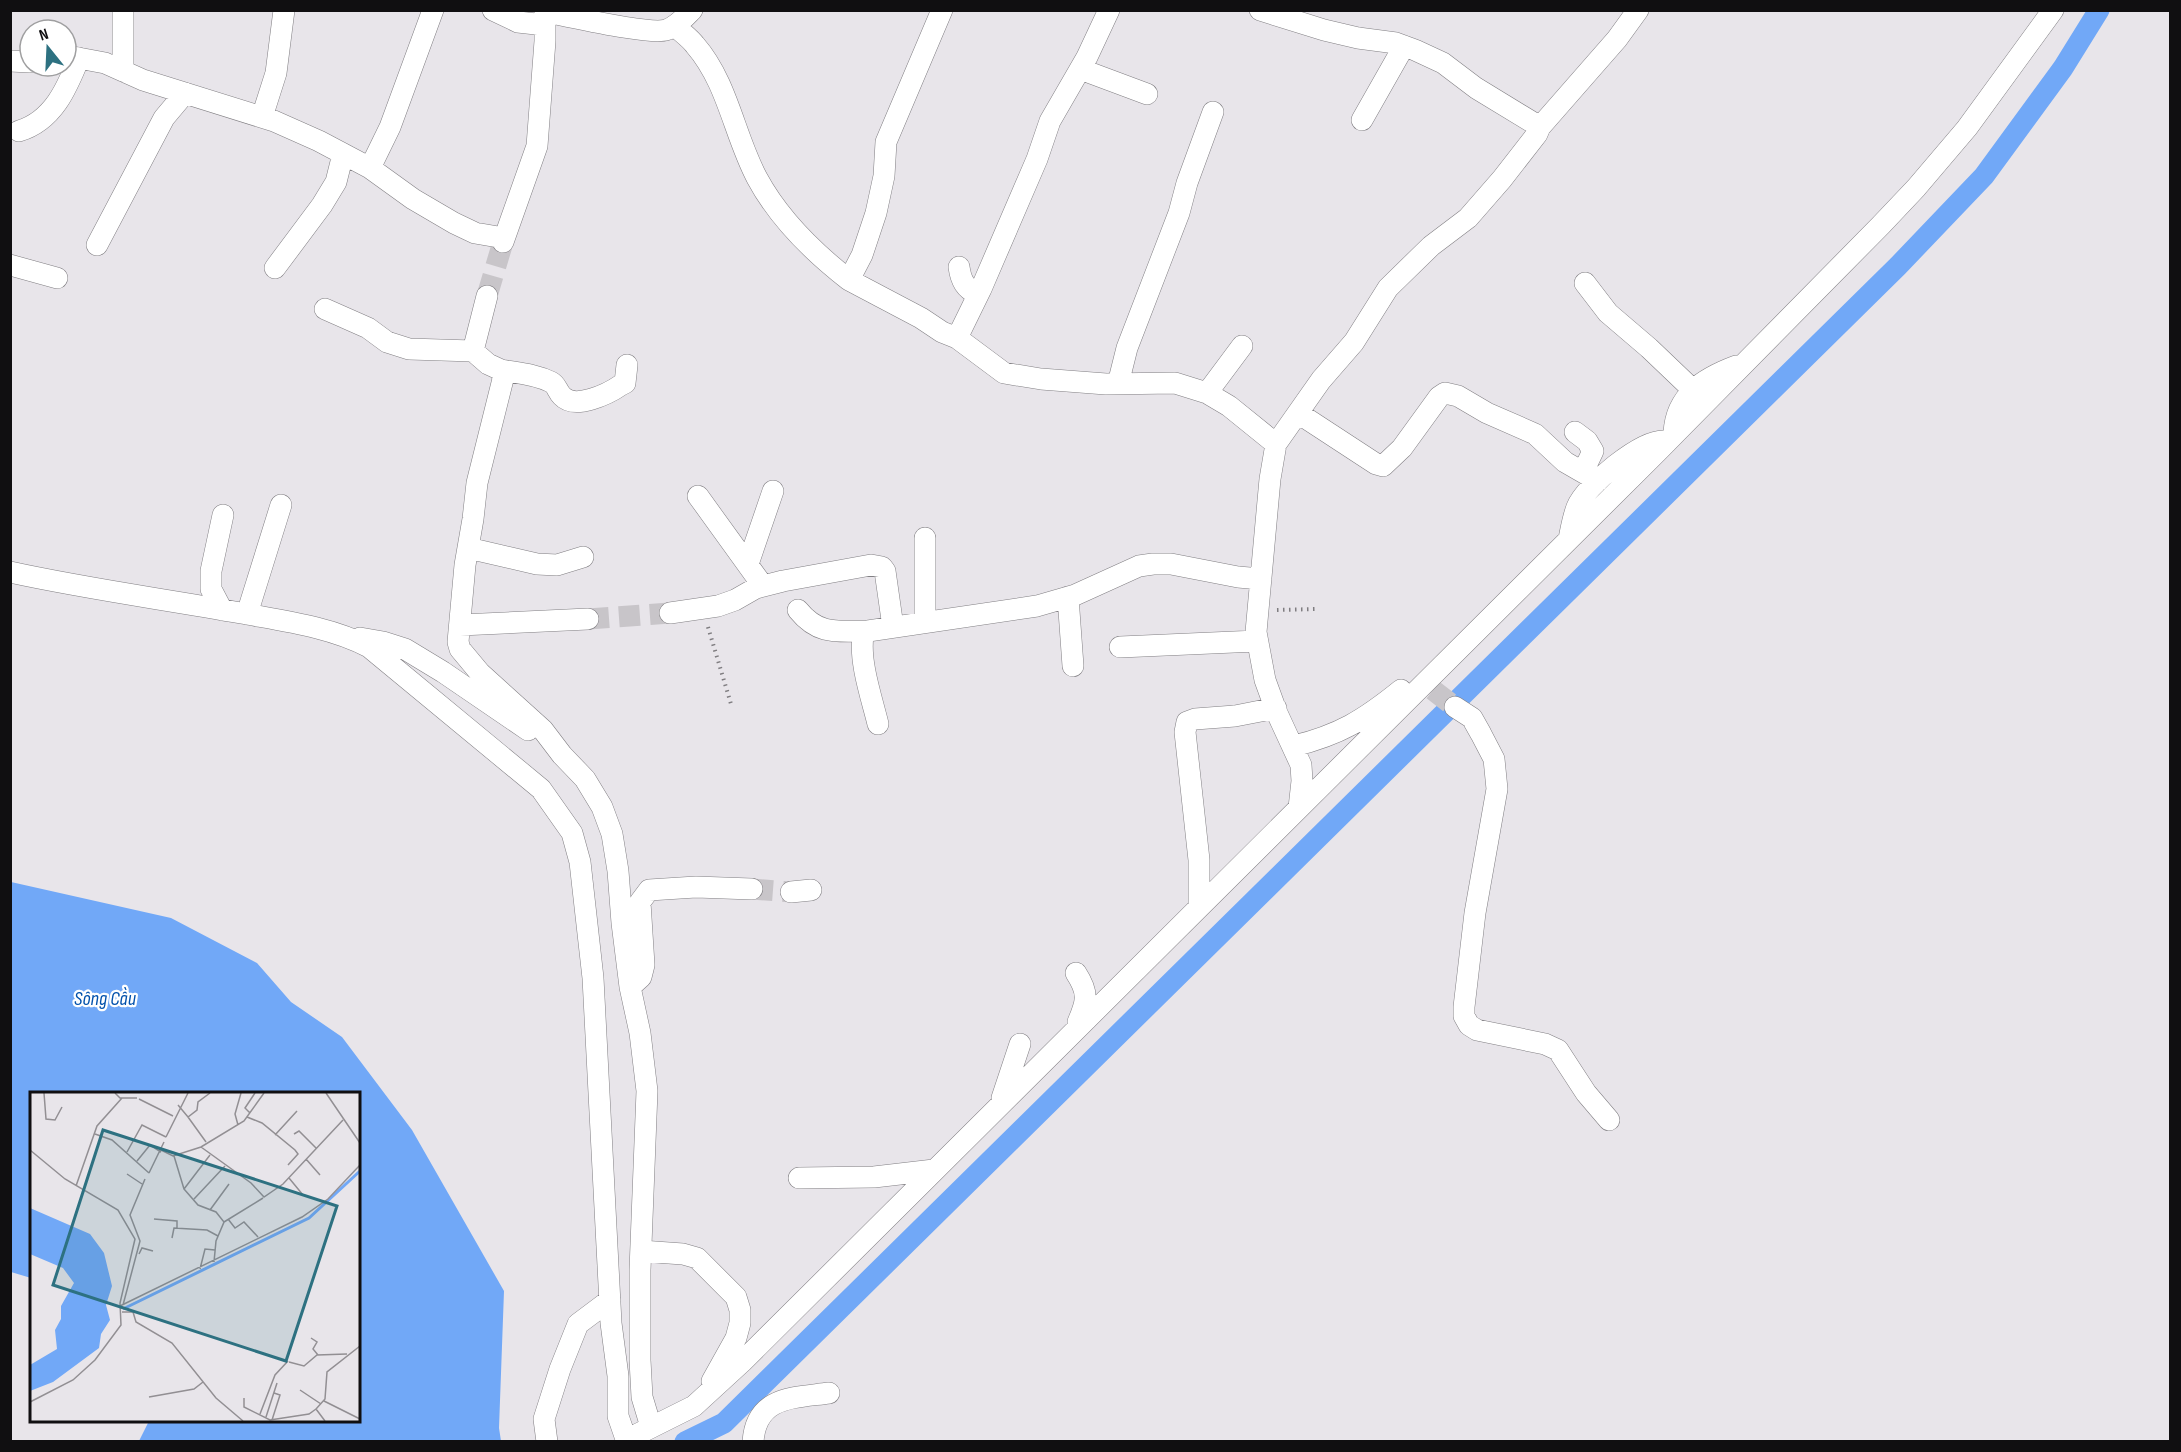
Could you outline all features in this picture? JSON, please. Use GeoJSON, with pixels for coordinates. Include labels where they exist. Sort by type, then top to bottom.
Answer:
{"type":"FeatureCollection","features":[{"type":"Feature","properties":{"kind":"street"},"geometry":{"type":"LineString","coordinates":[[123,10],[123,71]]}},
{"type":"Feature","properties":{"kind":"street"},"geometry":{"type":"LineString","coordinates":[[261,117],[276,73],[284,10]]}},
{"type":"Feature","properties":{"kind":"street"},"geometry":{"type":"LineString","coordinates":[[370,168],[390,127],[433,10]]}},
{"type":"Feature","properties":{"kind":"street"},"geometry":{"type":"LineString","coordinates":[[492,10],[518,22],[545,16],[664,31],[675,26],[692,10]]}},
{"type":"Feature","properties":{"kind":"street"},"geometry":{"type":"LineString","coordinates":[[849,280],[862,255],[876,213],[884,176],[886,142],[942,10]]}},
{"type":"Feature","properties":{"kind":"street"},"geometry":{"type":"LineString","coordinates":[[957,338],[1037,159],[1050,121],[1080,69],[1109,10]]}},
{"type":"Feature","properties":{"kind":"street"},"geometry":{"type":"LineString","coordinates":[[1260,10],[1324,30],[1404,46],[1443,63],[1476,88],[1540,127]]}},
{"type":"Feature","properties":{"kind":"street"},"geometry":{"type":"LineString","coordinates":[[1299,808],[1301,765],[1265,680],[1256,632],[1270,479],[1276,444],[1321,380],[1354,342],[1388,288],[1431,246],[1468,218],[1502,179],[1540,127],[1617,39],[1638,10]]}},
{"type":"Feature","properties":{"kind":"street"},"geometry":{"type":"LineString","coordinates":[[349,636],[369,647],[541,789],[572,833],[580,862],[593,978],[610,1300],[618,1376],[618,1416],[626,1441],[694,1406],[703,1398],[1299,808],[1427,688],[1569,540],[1916,188],[1967,128],[2053,10]]}},
{"type":"Feature","properties":{"kind":"street"},"geometry":{"type":"LineString","coordinates":[[78,59],[105,63],[185,93],[261,117],[370,168],[413,199],[454,223],[475,233],[503,240],[537,146],[545,16]]}},
{"type":"Feature","properties":{"kind":"street"},"geometry":{"type":"LineString","coordinates":[[675,26],[695,44],[713,70],[732,112],[746,155],[758,179],[777,207],[823,259],[849,280],[921,318],[942,332],[957,338],[1004,373],[1041,379],[1118,384],[1175,383],[1207,393],[1246,418],[1276,444]]}},
{"type":"Feature","properties":{"kind":"street"},"geometry":{"type":"LineString","coordinates":[[1362,120],[1404,46]]}},
{"type":"Feature","properties":{"kind":"street"},"geometry":{"type":"LineString","coordinates":[[1080,69],[1147,94]]}},
{"type":"Feature","properties":{"kind":"street"},"geometry":{"type":"LineString","coordinates":[[19,131],[28,129],[55,108],[66,78]]}},
{"type":"Feature","properties":{"kind":"street"},"geometry":{"type":"LineString","coordinates":[[97,245],[164,118],[185,93]]}},
{"type":"Feature","properties":{"kind":"street"},"geometry":{"type":"LineString","coordinates":[[1118,384],[1126,348],[1179,213],[1186,183],[1213,112]]}},
{"type":"Feature","properties":{"kind":"street"},"geometry":{"type":"LineString","coordinates":[[275,268],[327,198],[336,182],[343,154]]}},
{"type":"Feature","properties":{"kind":"street"},"geometry":{"type":"LineString","coordinates":[[10,265],[57,278]]}},
{"type":"Feature","properties":{"kind":"street"},"geometry":{"type":"LineString","coordinates":[[959,267],[961,280],[968,290],[978,295]]}},
{"type":"Feature","properties":{"kind":"street"},"geometry":{"type":"LineString","coordinates":[[1585,283],[1608,313],[1693,390]]}},
{"type":"Feature","properties":{"kind":"street"},"geometry":{"type":"LineString","coordinates":[[473,351],[487,296]]}},
{"type":"Feature","properties":{"kind":"street"},"geometry":{"type":"LineString","coordinates":[[326,309],[368,328],[387,342],[409,349],[473,351],[488,364],[501,370],[537,376],[553,383],[563,398],[574,403],[587,401],[625,383],[627,365]]}},
{"type":"Feature","properties":{"kind":"street"},"geometry":{"type":"LineString","coordinates":[[1207,393],[1242,346]]}},
{"type":"Feature","properties":{"kind":"street"},"geometry":{"type":"LineString","coordinates":[[1670,438],[1675,419],[1693,390],[1715,374],[1747,361]]}},
{"type":"Feature","properties":{"kind":"street"},"geometry":{"type":"LineString","coordinates":[[501,370],[503,379],[477,483],[458,642],[460,649],[480,673],[543,730],[562,755],[585,779],[602,807],[612,834],[630,987],[640,1033],[647,1091],[641,1251],[640,1360],[642,1397],[651,1427]]}},
{"type":"Feature","properties":{"kind":"street"},"geometry":{"type":"LineString","coordinates":[[1298,413],[1376,464],[1383,466],[1402,448],[1439,397],[1445,393],[1458,396],[1487,413],[1535,434],[1565,462],[1590,476]]}},
{"type":"Feature","properties":{"kind":"street"},"geometry":{"type":"LineString","coordinates":[[1569,540],[1577,506],[1590,487],[1593,451],[1587,441],[1575,432]]}},
{"type":"Feature","properties":{"kind":"street"},"geometry":{"type":"LineString","coordinates":[[1590,476],[1648,443],[1670,438]]}},
{"type":"Feature","properties":{"kind":"street"},"geometry":{"type":"LineString","coordinates":[[748,564],[773,491]]}},
{"type":"Feature","properties":{"kind":"street"},"geometry":{"type":"LineString","coordinates":[[698,496],[764,586]]}},
{"type":"Feature","properties":{"kind":"street"},"geometry":{"type":"LineString","coordinates":[[247,615],[281,505]]}},
{"type":"Feature","properties":{"kind":"street"},"geometry":{"type":"LineString","coordinates":[[222,610],[211,589],[211,571],[223,515]]}},
{"type":"Feature","properties":{"kind":"street"},"geometry":{"type":"LineString","coordinates":[[925,622],[926,538]]}},
{"type":"Feature","properties":{"kind":"street"},"geometry":{"type":"LineString","coordinates":[[468,548],[537,564],[557,565],[583,557]]}},
{"type":"Feature","properties":{"kind":"street"},"geometry":{"type":"LineString","coordinates":[[798,610],[808,623],[831,631],[868,631],[1037,606],[1068,597],[1139,566],[1153,564],[1171,564],[1238,577],[1261,579]]}},
{"type":"Feature","properties":{"kind":"street"},"geometry":{"type":"LineString","coordinates":[[670,613],[718,606],[764,586],[871,565],[882,567],[885,571],[893,627]]}},
{"type":"Feature","properties":{"kind":"street"},"geometry":{"type":"LineString","coordinates":[[10,572],[72,586],[222,610],[383,642],[405,649],[476,693],[562,755]]}},
{"type":"Feature","properties":{"kind":"street"},"geometry":{"type":"LineString","coordinates":[[1068,597],[1073,666]]}},
{"type":"Feature","properties":{"kind":"street"},"geometry":{"type":"LineString","coordinates":[[460,625],[588,619]]}},
{"type":"Feature","properties":{"kind":"street"},"geometry":{"type":"LineString","coordinates":[[868,631],[863,636],[861,644],[878,724]]}},
{"type":"Feature","properties":{"kind":"street"},"geometry":{"type":"LineString","coordinates":[[1120,647],[1257,641]]}},
{"type":"Feature","properties":{"kind":"street"},"geometry":{"type":"LineString","coordinates":[[1294,746],[1344,730],[1380,707],[1400,690],[1411,685],[1427,688]]}},
{"type":"Feature","properties":{"kind":"street"},"geometry":{"type":"LineString","coordinates":[[1455,707],[1472,718],[1494,759],[1497,789],[1475,913],[1464,1016],[1477,1030],[1545,1044],[1558,1050],[1586,1093],[1608,1120]]}},
{"type":"Feature","properties":{"kind":"street"},"geometry":{"type":"LineString","coordinates":[[1199,907],[1199,860],[1185,732],[1187,722],[1276,708]]}},
{"type":"Feature","properties":{"kind":"street"},"geometry":{"type":"LineString","coordinates":[[630,987],[641,977],[644,965],[640,902],[648,890],[696,887],[752,889]]}},
{"type":"Feature","properties":{"kind":"street"},"geometry":{"type":"LineString","coordinates":[[1075,1028],[1086,1003],[1084,986],[1076,973]]}},
{"type":"Feature","properties":{"kind":"street"},"geometry":{"type":"LineString","coordinates":[[1001,1102],[1020,1044]]}},
{"type":"Feature","properties":{"kind":"street"},"geometry":{"type":"LineString","coordinates":[[799,1178],[874,1177],[934,1170]]}},
{"type":"Feature","properties":{"kind":"street"},"geometry":{"type":"LineString","coordinates":[[641,1251],[682,1254],[697,1258],[736,1297],[740,1316],[736,1338],[703,1398]]}},
{"type":"Feature","properties":{"kind":"street"},"geometry":{"type":"LineString","coordinates":[[547,1442],[544,1419],[578,1324],[610,1300]]}},
{"type":"Feature","properties":{"kind":"street"},"geometry":{"type":"LineString","coordinates":[[753,1442],[755,1426],[762,1412],[773,1403],[829,1393]]}},
{"type":"Feature","properties":{"kind":"path"},"geometry":{"type":"LineString","coordinates":[[702,609],[731,704]]}},
{"type":"Feature","properties":{"kind":"path"},"geometry":{"type":"LineString","coordinates":[[1258,610],[1317,609]]}},
{"type":"Feature","properties":{"kind":"water","name":"Sông Cầu"},"geometry":{"type":"Polygon","coordinates":[[[11,882],[171,918],[257,963],[291,1002],[342,1037],[412,1130],[504,1291],[499,1428],[501,1441],[139,1441],[148,1422],[360,1422],[360,1092],[30,1092],[30,1278],[11,1272],[11,882]]]}},
{"type":"Feature","properties":{"kind":"waterway"},"geometry":{"type":"LineString","coordinates":[[685,1442],[724,1423],[1898,266],[1984,176],[2063,68],[2099,10]]}},
{"type":"Feature","properties":{"kind":"tunnel"},"geometry":{"type":"LineString","coordinates":[[487,296],[503,242]]}},
{"type":"Feature","properties":{"kind":"tunnel"},"geometry":{"type":"LineString","coordinates":[[588,619],[670,613]]}},
{"type":"Feature","properties":{"kind":"tunnel"},"geometry":{"type":"LineString","coordinates":[[1433,690],[1455,707]]}},
{"type":"Feature","properties":{"kind":"tunnel"},"geometry":{"type":"LineString","coordinates":[[752,889],[791,892]]}}]}
